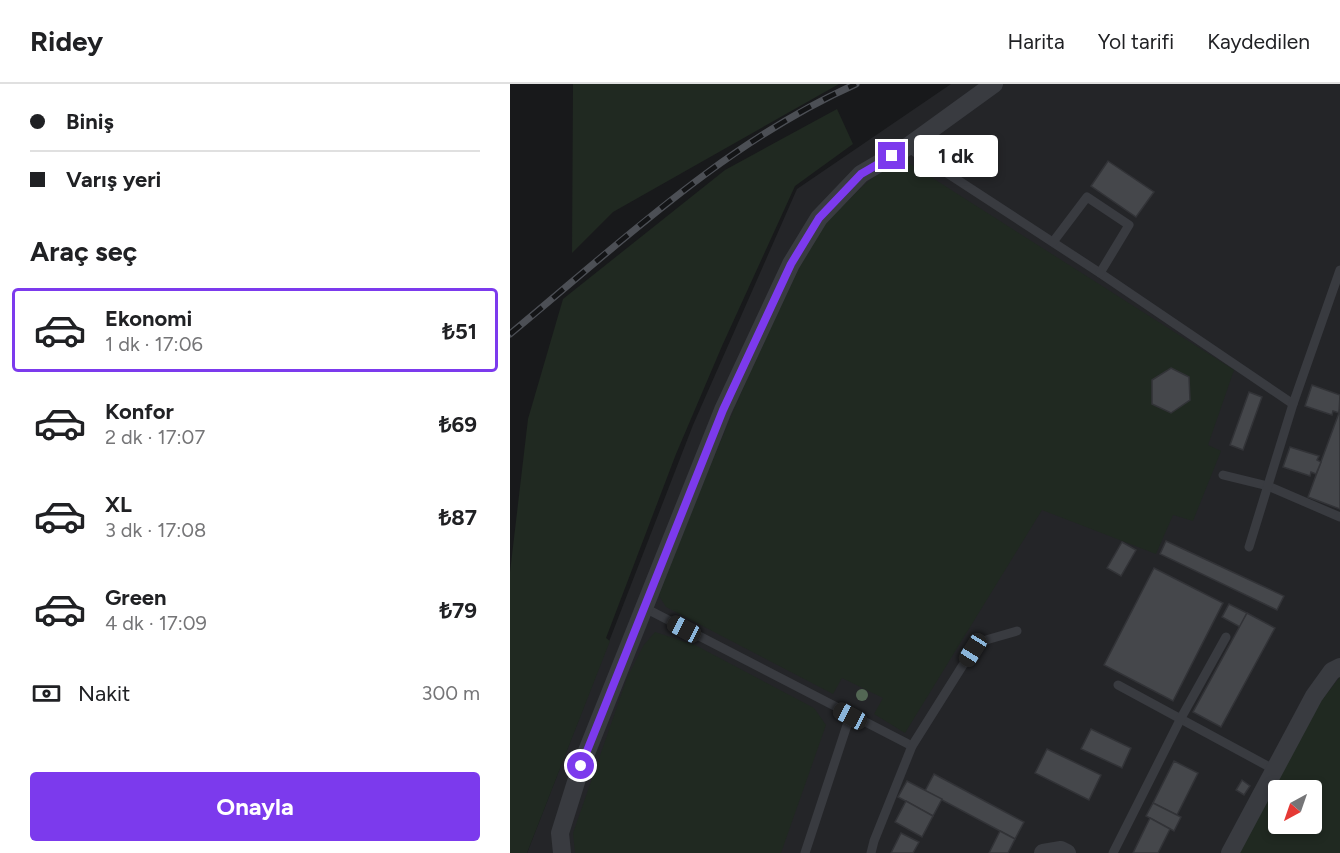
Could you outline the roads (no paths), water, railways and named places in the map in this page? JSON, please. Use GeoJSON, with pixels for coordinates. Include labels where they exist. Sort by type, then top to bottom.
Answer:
{"type":"FeatureCollection","features":[{"type":"Feature","properties":{"kind":"street"},"geometry":{"type":"LineString","coordinates":[[562,853],[560,833],[581,766],[723,410],[791,264],[819,218],[861,174],[907,147],[994,84]]}},
{"type":"Feature","properties":{"kind":"street"},"geometry":{"type":"LineString","coordinates":[[1230,853],[1314,696],[1332,671],[1340,667]]}},
{"type":"Feature","properties":{"kind":"street"},"geometry":{"type":"LineString","coordinates":[[1043,853],[1061,850],[1066,853]]}},
{"type":"Feature","properties":{"kind":"lane"},"geometry":{"type":"LineString","coordinates":[[907,147],[1100,273],[1293,404]]}},
{"type":"Feature","properties":{"kind":"lane"},"geometry":{"type":"LineString","coordinates":[[1053,242],[1087,197],[1129,225],[1100,273]]}},
{"type":"Feature","properties":{"kind":"lane"},"geometry":{"type":"LineString","coordinates":[[1249,547],[1293,404],[1340,270]]}},
{"type":"Feature","properties":{"kind":"lane"},"geometry":{"type":"LineString","coordinates":[[1223,475],[1268,486],[1340,517]]}},
{"type":"Feature","properties":{"kind":"lane"},"geometry":{"type":"LineString","coordinates":[[643,607],[850,716],[912,746]]}},
{"type":"Feature","properties":{"kind":"lane"},"geometry":{"type":"LineString","coordinates":[[871,853],[912,746],[973,650],[986,640],[1017,631]]}},
{"type":"Feature","properties":{"kind":"lane"},"geometry":{"type":"LineString","coordinates":[[1113,853],[1181,718],[1226,637]]}},
{"type":"Feature","properties":{"kind":"lane"},"geometry":{"type":"LineString","coordinates":[[1118,685],[1275,770]]}},
{"type":"Feature","properties":{"kind":"lane"},"geometry":{"type":"LineString","coordinates":[[805,853],[850,716]]}},
{"type":"Feature","properties":{"kind":"railway"},"geometry":{"type":"LineString","coordinates":[[510,334],[633,231],[718,165],[762,135],[856,84]]}}]}
